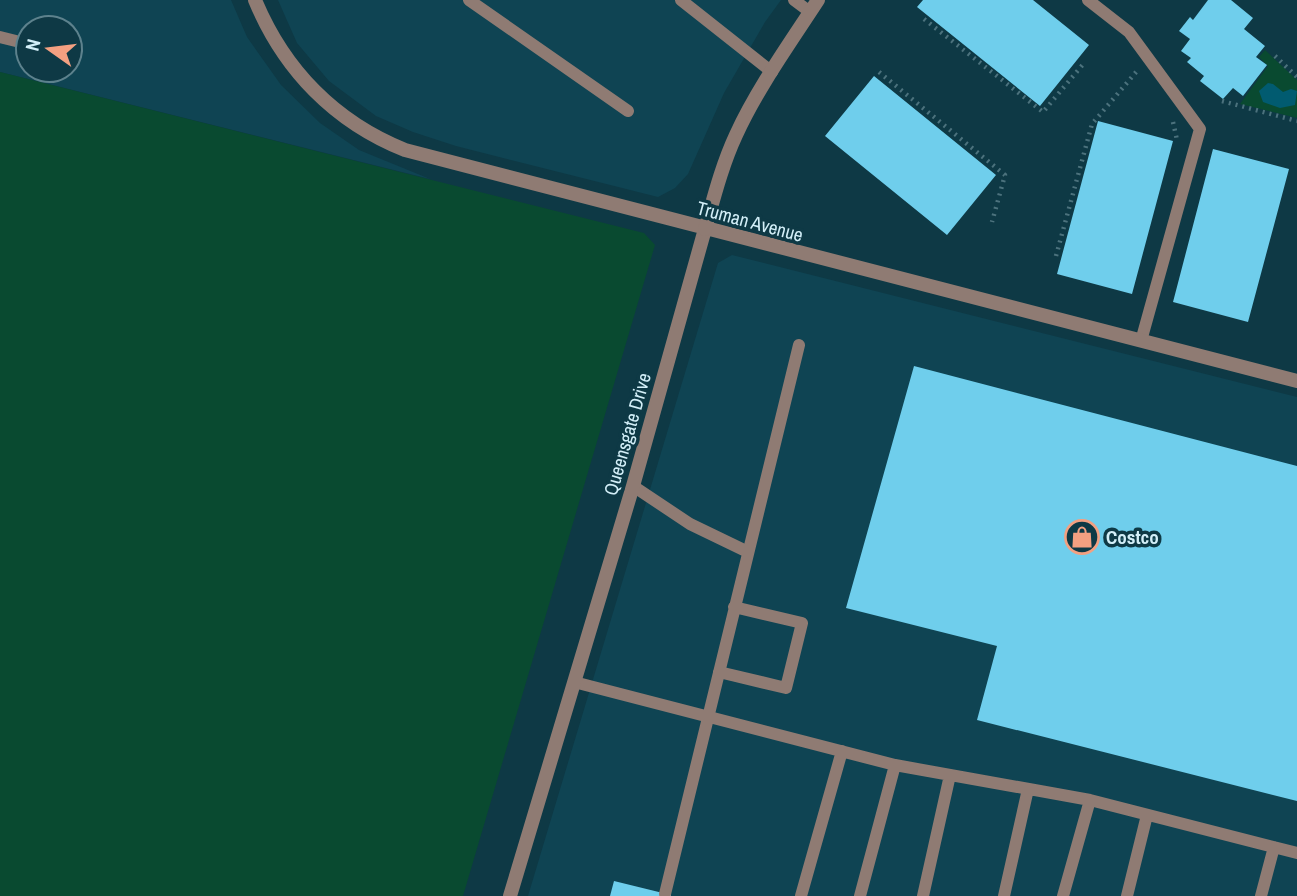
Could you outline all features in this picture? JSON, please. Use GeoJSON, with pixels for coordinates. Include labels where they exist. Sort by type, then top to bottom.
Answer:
{"type":"FeatureCollection","features":[{"type":"Feature","properties":{"kind":"street","name":"Truman Avenue"},"geometry":{"type":"LineString","coordinates":[[255,0],[271,34],[304,82],[335,111],[390,144],[426,156],[705,229],[1297,381]]}},
{"type":"Feature","properties":{"kind":"street","name":"Queensgate Drive"},"geometry":{"type":"LineString","coordinates":[[510,896],[575,682],[720,177],[736,135],[814,6]]}},
{"type":"Feature","properties":{"kind":"lane"},"geometry":{"type":"LineString","coordinates":[[469,0],[628,111]]}},
{"type":"Feature","properties":{"kind":"lane"},"geometry":{"type":"LineString","coordinates":[[681,0],[772,72]]}},
{"type":"Feature","properties":{"kind":"lane"},"geometry":{"type":"LineString","coordinates":[[794,0],[814,6]]}},
{"type":"Feature","properties":{"kind":"lane"},"geometry":{"type":"LineString","coordinates":[[1088,0],[1129,32],[1200,129],[1141,341]]}},
{"type":"Feature","properties":{"kind":"lane"},"geometry":{"type":"LineString","coordinates":[[665,894],[799,345]]}},
{"type":"Feature","properties":{"kind":"lane"},"geometry":{"type":"LineString","coordinates":[[632,486],[690,524],[748,552]]}},
{"type":"Feature","properties":{"kind":"lane"},"geometry":{"type":"LineString","coordinates":[[719,672],[786,688],[802,623],[734,607]]}},
{"type":"Feature","properties":{"kind":"lane"},"geometry":{"type":"LineString","coordinates":[[575,682],[895,765],[1090,800],[1297,853]]}},
{"type":"Feature","properties":{"kind":"lane"},"geometry":{"type":"LineString","coordinates":[[801,896],[842,751]]}},
{"type":"Feature","properties":{"kind":"lane"},"geometry":{"type":"LineString","coordinates":[[860,896],[895,765]]}},
{"type":"Feature","properties":{"kind":"lane"},"geometry":{"type":"LineString","coordinates":[[923,896],[950,775]]}},
{"type":"Feature","properties":{"kind":"lane"},"geometry":{"type":"LineString","coordinates":[[1004,896],[1028,789]]}},
{"type":"Feature","properties":{"kind":"lane"},"geometry":{"type":"LineString","coordinates":[[1063,896],[1090,800]]}},
{"type":"Feature","properties":{"kind":"lane"},"geometry":{"type":"LineString","coordinates":[[1126,896],[1147,815]]}},
{"type":"Feature","properties":{"kind":"lane"},"geometry":{"type":"LineString","coordinates":[[1261,896],[1274,848]]}},
{"type":"Feature","properties":{"kind":"path"},"geometry":{"type":"LineString","coordinates":[[924,19],[1043,112],[1085,62]]}},
{"type":"Feature","properties":{"kind":"path"},"geometry":{"type":"LineString","coordinates":[[1275,56],[1297,77]]}},
{"type":"Feature","properties":{"kind":"path"},"geometry":{"type":"LineString","coordinates":[[1056,256],[1092,124],[1139,68]]}},
{"type":"Feature","properties":{"kind":"path"},"geometry":{"type":"LineString","coordinates":[[879,72],[1005,175],[992,222]]}},
{"type":"Feature","properties":{"kind":"path"},"geometry":{"type":"LineString","coordinates":[[1222,101],[1297,121]]}},
{"type":"Feature","properties":{"kind":"path"},"geometry":{"type":"LineString","coordinates":[[1171,116],[1178,137],[1174,150]]}},
{"type":"Feature","properties":{"kind":"shaded area"},"geometry":{"type":"Polygon","coordinates":[[[0,0],[231,0],[247,37],[281,85],[320,123],[359,150],[430,179],[48,84],[84,84],[84,14],[14,14],[14,75],[0,72],[0,0]]]}},
{"type":"Feature","properties":{"kind":"shaded area"},"geometry":{"type":"Polygon","coordinates":[[[278,0],[781,0],[765,22],[724,93],[688,174],[675,188],[658,197],[456,146],[376,116],[329,81],[297,43],[278,0]]]}},
{"type":"Feature","properties":{"kind":"shaded area"},"geometry":{"type":"Polygon","coordinates":[[[1268,83],[1283,92],[1291,89],[1297,91],[1295,105],[1280,108],[1263,102],[1259,91],[1268,83]]]}},
{"type":"Feature","properties":{"kind":"shaded area"},"geometry":{"type":"Polygon","coordinates":[[[732,255],[1297,397],[1297,896],[528,896],[718,263],[732,255]]]}},
{"type":"Feature","properties":{"kind":"green space"},"geometry":{"type":"Polygon","coordinates":[[[1265,50],[1297,80],[1297,118],[1240,104],[1268,66],[1259,57],[1265,50]]]}},
{"type":"Feature","properties":{"kind":"green space"},"geometry":{"type":"Polygon","coordinates":[[[0,72],[14,76],[14,84],[48,84],[644,233],[655,245],[463,896],[0,896],[0,72]]]}},
{"type":"Feature","properties":{"kind":"building"},"geometry":{"type":"Polygon","coordinates":[[[923,0],[1033,0],[1089,45],[1040,106],[917,7],[923,0]]]}},
{"type":"Feature","properties":{"kind":"building"},"geometry":{"type":"Polygon","coordinates":[[[1208,0],[1231,0],[1253,18],[1244,29],[1265,46],[1256,57],[1267,65],[1243,96],[1233,88],[1223,99],[1200,81],[1204,76],[1187,62],[1191,58],[1181,51],[1190,39],[1179,31],[1190,17],[1193,20],[1208,0]]]}},
{"type":"Feature","properties":{"kind":"building"},"geometry":{"type":"Polygon","coordinates":[[[874,76],[996,175],[947,235],[825,136],[874,76]]]}},
{"type":"Feature","properties":{"kind":"building"},"geometry":{"type":"Polygon","coordinates":[[[1098,121],[1173,141],[1132,294],[1057,274],[1098,121]]]}},
{"type":"Feature","properties":{"kind":"building"},"geometry":{"type":"Polygon","coordinates":[[[1213,149],[1289,169],[1248,322],[1173,302],[1213,149]]]}},
{"type":"Feature","properties":{"kind":"building","name":"Costco"},"geometry":{"type":"Polygon","coordinates":[[[914,366],[1297,466],[1297,801],[977,720],[997,646],[846,608],[914,366]]]}},
{"type":"Feature","properties":{"kind":"building"},"geometry":{"type":"Polygon","coordinates":[[[614,881],[671,895],[671,896],[610,896],[614,881]]]}},
{"type":"Feature","properties":{"kind":"place","name":"Costco"},"geometry":{"type":"Point","coordinates":[1082,537]}}]}
